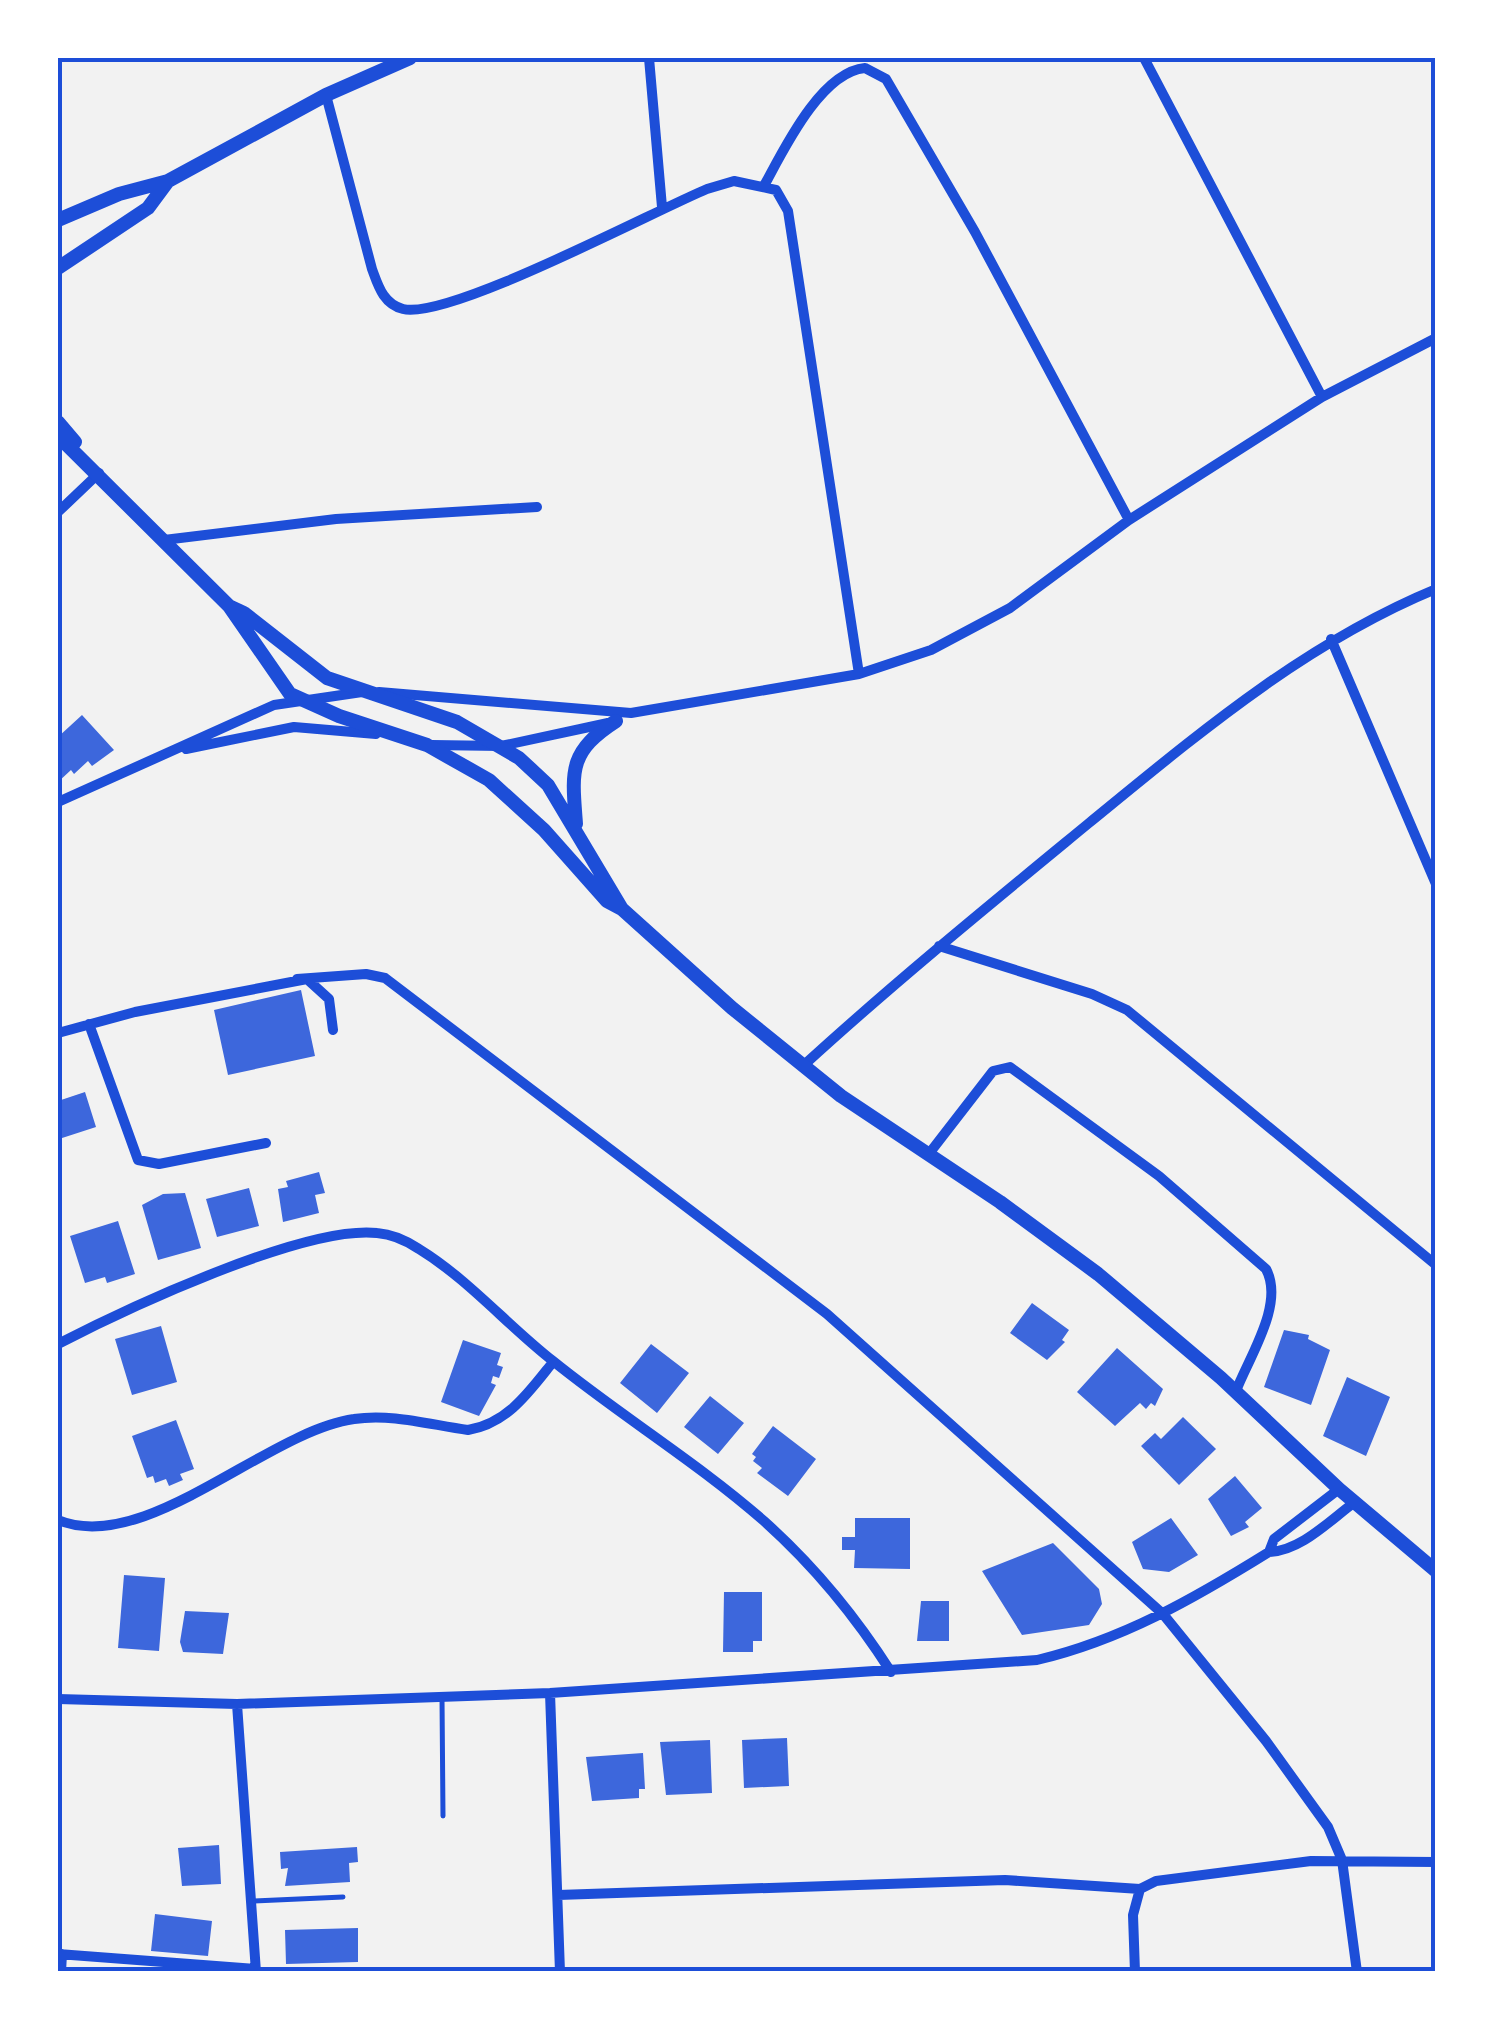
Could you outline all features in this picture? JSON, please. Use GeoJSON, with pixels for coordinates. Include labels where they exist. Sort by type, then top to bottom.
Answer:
{"type":"FeatureCollection","features":[{"type":"Feature","properties":{"kind":"street"},"geometry":{"type":"LineString","coordinates":[[58,220],[118,194],[168,182],[326,96],[410,58]]}},
{"type":"Feature","properties":{"kind":"street"},"geometry":{"type":"LineString","coordinates":[[649,58],[662,207]]}},
{"type":"Feature","properties":{"kind":"street"},"geometry":{"type":"LineString","coordinates":[[1144,58],[1322,397]]}},
{"type":"Feature","properties":{"kind":"street"},"geometry":{"type":"LineString","coordinates":[[765,184],[801,123],[840,77],[865,68],[886,79],[976,232],[1130,520]]}},
{"type":"Feature","properties":{"kind":"street"},"geometry":{"type":"LineString","coordinates":[[326,96],[372,269],[383,296],[394,306],[419,310],[527,273],[662,207],[734,181],[765,184],[776,190],[788,211],[859,674]]}},
{"type":"Feature","properties":{"kind":"street"},"geometry":{"type":"LineString","coordinates":[[58,268],[148,208],[168,182]]}},
{"type":"Feature","properties":{"kind":"street"},"geometry":{"type":"LineString","coordinates":[[183,749],[208,732],[298,700],[357,692],[631,712],[859,674],[968,632],[1010,608],[1130,520],[1322,397],[1436,338]]}},
{"type":"Feature","properties":{"kind":"street"},"geometry":{"type":"LineString","coordinates":[[58,422],[82,456]]}},
{"type":"Feature","properties":{"kind":"street"},"geometry":{"type":"LineString","coordinates":[[58,436],[228,606],[274,676],[298,700],[428,745],[509,796],[606,901],[622,909],[732,1008],[862,1112],[1098,1274],[1236,1391],[1339,1489],[1436,1571]]}},
{"type":"Feature","properties":{"kind":"street"},"geometry":{"type":"LineString","coordinates":[[58,512],[99,473]]}},
{"type":"Feature","properties":{"kind":"street"},"geometry":{"type":"LineString","coordinates":[[164,540],[336,518],[538,507]]}},
{"type":"Feature","properties":{"kind":"street"},"geometry":{"type":"LineString","coordinates":[[804,1064],[939,946],[1250,696],[1331,639],[1436,589]]}},
{"type":"Feature","properties":{"kind":"street"},"geometry":{"type":"LineString","coordinates":[[228,606],[244,614],[310,668],[357,692],[441,715],[502,746],[548,786],[622,909]]}},
{"type":"Feature","properties":{"kind":"street"},"geometry":{"type":"LineString","coordinates":[[1331,639],[1436,884]]}},
{"type":"Feature","properties":{"kind":"street"},"geometry":{"type":"LineString","coordinates":[[576,830],[575,762],[592,736],[631,712]]}},
{"type":"Feature","properties":{"kind":"street"},"geometry":{"type":"LineString","coordinates":[[58,801],[183,749],[294,727],[341,728],[428,745],[502,746],[616,721]]}},
{"type":"Feature","properties":{"kind":"street"},"geometry":{"type":"LineString","coordinates":[[939,946],[1092,994],[1128,1010],[1436,1265]]}},
{"type":"Feature","properties":{"kind":"street"},"geometry":{"type":"LineString","coordinates":[[58,1033],[297,979],[366,974],[386,978],[827,1314],[1164,1614],[1316,1805],[1342,1860],[1357,1972]]}},
{"type":"Feature","properties":{"kind":"street"},"geometry":{"type":"LineString","coordinates":[[297,979],[319,986],[328,999],[333,1030]]}},
{"type":"Feature","properties":{"kind":"street"},"geometry":{"type":"LineString","coordinates":[[89,1024],[138,1160],[159,1164],[266,1143]]}},
{"type":"Feature","properties":{"kind":"street"},"geometry":{"type":"LineString","coordinates":[[928,1154],[993,1070],[1010,1067],[1159,1176],[1266,1269],[1272,1280],[1272,1300],[1236,1391]]}},
{"type":"Feature","properties":{"kind":"street"},"geometry":{"type":"LineString","coordinates":[[58,1344],[204,1277],[342,1234],[380,1233],[419,1248],[554,1362],[762,1520],[839,1601],[890,1672]]}},
{"type":"Feature","properties":{"kind":"street"},"geometry":{"type":"LineString","coordinates":[[58,1520],[84,1527],[130,1522],[353,1419],[468,1430],[487,1426],[518,1404],[554,1362]]}},
{"type":"Feature","properties":{"kind":"street"},"geometry":{"type":"LineString","coordinates":[[1269,1552],[1274,1539],[1339,1489]]}},
{"type":"Feature","properties":{"kind":"street"},"geometry":{"type":"LineString","coordinates":[[58,1698],[237,1704],[550,1692],[1036,1660],[1088,1647],[1164,1614],[1269,1552],[1284,1552],[1356,1502]]}},
{"type":"Feature","properties":{"kind":"street"},"geometry":{"type":"LineString","coordinates":[[550,1692],[560,1972]]}},
{"type":"Feature","properties":{"kind":"street"},"geometry":{"type":"LineString","coordinates":[[61,1972],[60,1954],[256,1970],[237,1704]]}},
{"type":"Feature","properties":{"kind":"street"},"geometry":{"type":"LineString","coordinates":[[558,1895],[1005,1880],[1140,1888],[1176,1876],[1342,1860],[1436,1862]]}},
{"type":"Feature","properties":{"kind":"street"},"geometry":{"type":"LineString","coordinates":[[1134,1972],[1132,1915],[1140,1888]]}},
{"type":"Feature","properties":{"kind":"lane"},"geometry":{"type":"LineString","coordinates":[[442,1695],[443,1816]]}},
{"type":"Feature","properties":{"kind":"lane"},"geometry":{"type":"LineString","coordinates":[[251,1901],[343,1898]]}},
{"type":"Feature","properties":{"kind":"building"},"geometry":{"type":"Polygon","coordinates":[[[82,715],[114,750],[92,766],[88,761],[74,774],[71,770],[58,782],[58,737],[82,715]]]}},
{"type":"Feature","properties":{"kind":"building"},"geometry":{"type":"Polygon","coordinates":[[[301,990],[315,1056],[228,1075],[214,1010],[301,990]]]}},
{"type":"Feature","properties":{"kind":"building"},"geometry":{"type":"Polygon","coordinates":[[[85,1092],[96,1127],[59,1139],[58,1101],[85,1092]]]}},
{"type":"Feature","properties":{"kind":"building"},"geometry":{"type":"Polygon","coordinates":[[[319,1172],[325,1193],[315,1195],[319,1213],[283,1222],[278,1189],[288,1187],[286,1181],[319,1172]]]}},
{"type":"Feature","properties":{"kind":"building"},"geometry":{"type":"Polygon","coordinates":[[[249,1188],[259,1226],[217,1237],[206,1199],[249,1188]]]}},
{"type":"Feature","properties":{"kind":"building"},"geometry":{"type":"Polygon","coordinates":[[[185,1193],[201,1248],[158,1260],[142,1205],[163,1194],[185,1193]]]}},
{"type":"Feature","properties":{"kind":"building"},"geometry":{"type":"Polygon","coordinates":[[[118,1221],[135,1274],[107,1283],[105,1277],[85,1283],[70,1236],[118,1221]]]}},
{"type":"Feature","properties":{"kind":"building"},"geometry":{"type":"Polygon","coordinates":[[[1032,1303],[1069,1330],[1062,1340],[1065,1342],[1047,1360],[1010,1333],[1032,1303]]]}},
{"type":"Feature","properties":{"kind":"building"},"geometry":{"type":"Polygon","coordinates":[[[161,1326],[177,1382],[132,1395],[115,1339],[161,1326]]]}},
{"type":"Feature","properties":{"kind":"building"},"geometry":{"type":"Polygon","coordinates":[[[1284,1330],[1309,1335],[1308,1339],[1330,1350],[1311,1405],[1264,1387],[1284,1330]]]}},
{"type":"Feature","properties":{"kind":"building"},"geometry":{"type":"Polygon","coordinates":[[[463,1340],[501,1353],[497,1365],[503,1367],[499,1378],[493,1376],[491,1383],[496,1385],[479,1416],[441,1402],[463,1340]]]}},
{"type":"Feature","properties":{"kind":"building"},"geometry":{"type":"Polygon","coordinates":[[[651,1344],[689,1373],[657,1413],[620,1383],[651,1344]]]}},
{"type":"Feature","properties":{"kind":"building"},"geometry":{"type":"Polygon","coordinates":[[[1117,1348],[1163,1389],[1155,1406],[1151,1403],[1146,1409],[1140,1403],[1115,1426],[1077,1392],[1117,1348]]]}},
{"type":"Feature","properties":{"kind":"building"},"geometry":{"type":"Polygon","coordinates":[[[1347,1377],[1390,1397],[1366,1456],[1323,1436],[1347,1377]]]}},
{"type":"Feature","properties":{"kind":"building"},"geometry":{"type":"Polygon","coordinates":[[[710,1396],[744,1423],[718,1454],[684,1427],[710,1396]]]}},
{"type":"Feature","properties":{"kind":"building"},"geometry":{"type":"Polygon","coordinates":[[[1183,1417],[1216,1449],[1179,1485],[1141,1446],[1155,1433],[1161,1439],[1183,1417]]]}},
{"type":"Feature","properties":{"kind":"building"},"geometry":{"type":"Polygon","coordinates":[[[176,1420],[194,1469],[180,1474],[183,1480],[169,1486],[166,1479],[155,1483],[153,1476],[147,1478],[132,1436],[176,1420]]]}},
{"type":"Feature","properties":{"kind":"building"},"geometry":{"type":"Polygon","coordinates":[[[773,1426],[816,1459],[788,1496],[757,1473],[762,1468],[753,1461],[756,1457],[752,1454],[773,1426]]]}},
{"type":"Feature","properties":{"kind":"building"},"geometry":{"type":"Polygon","coordinates":[[[1235,1476],[1262,1508],[1245,1522],[1249,1527],[1231,1536],[1208,1499],[1235,1476]]]}},
{"type":"Feature","properties":{"kind":"building"},"geometry":{"type":"Polygon","coordinates":[[[855,1518],[910,1518],[910,1569],[854,1568],[855,1550],[842,1550],[842,1537],[855,1537],[855,1518]]]}},
{"type":"Feature","properties":{"kind":"building"},"geometry":{"type":"Polygon","coordinates":[[[1171,1518],[1198,1555],[1169,1572],[1143,1569],[1132,1542],[1171,1518]]]}},
{"type":"Feature","properties":{"kind":"building"},"geometry":{"type":"Polygon","coordinates":[[[1053,1543],[1099,1589],[1102,1604],[1089,1625],[1022,1635],[982,1571],[1053,1543]]]}},
{"type":"Feature","properties":{"kind":"building"},"geometry":{"type":"Polygon","coordinates":[[[124,1575],[165,1578],[159,1651],[118,1648],[124,1575]]]}},
{"type":"Feature","properties":{"kind":"building"},"geometry":{"type":"Polygon","coordinates":[[[724,1592],[762,1592],[762,1641],[753,1641],[753,1652],[723,1652],[724,1592]]]}},
{"type":"Feature","properties":{"kind":"building"},"geometry":{"type":"Polygon","coordinates":[[[921,1601],[949,1601],[949,1641],[917,1641],[921,1601]]]}},
{"type":"Feature","properties":{"kind":"building"},"geometry":{"type":"Polygon","coordinates":[[[185,1611],[229,1613],[223,1654],[183,1652],[180,1642],[185,1611]]]}},
{"type":"Feature","properties":{"kind":"building"},"geometry":{"type":"Polygon","coordinates":[[[787,1738],[789,1786],[744,1788],[742,1740],[787,1738]]]}},
{"type":"Feature","properties":{"kind":"building"},"geometry":{"type":"Polygon","coordinates":[[[710,1740],[712,1793],[666,1795],[660,1742],[710,1740]]]}},
{"type":"Feature","properties":{"kind":"building"},"geometry":{"type":"Polygon","coordinates":[[[643,1753],[645,1789],[639,1789],[639,1798],[592,1801],[586,1757],[643,1753]]]}},
{"type":"Feature","properties":{"kind":"building"},"geometry":{"type":"Polygon","coordinates":[[[219,1845],[221,1884],[182,1886],[178,1848],[219,1845]]]}},
{"type":"Feature","properties":{"kind":"building"},"geometry":{"type":"Polygon","coordinates":[[[357,1847],[358,1862],[349,1863],[350,1882],[285,1886],[288,1868],[281,1869],[280,1852],[357,1847]]]}},
{"type":"Feature","properties":{"kind":"building"},"geometry":{"type":"Polygon","coordinates":[[[155,1914],[212,1921],[208,1956],[151,1951],[155,1914]]]}},
{"type":"Feature","properties":{"kind":"building"},"geometry":{"type":"Polygon","coordinates":[[[358,1928],[358,1962],[286,1964],[285,1930],[358,1928]]]}}]}
